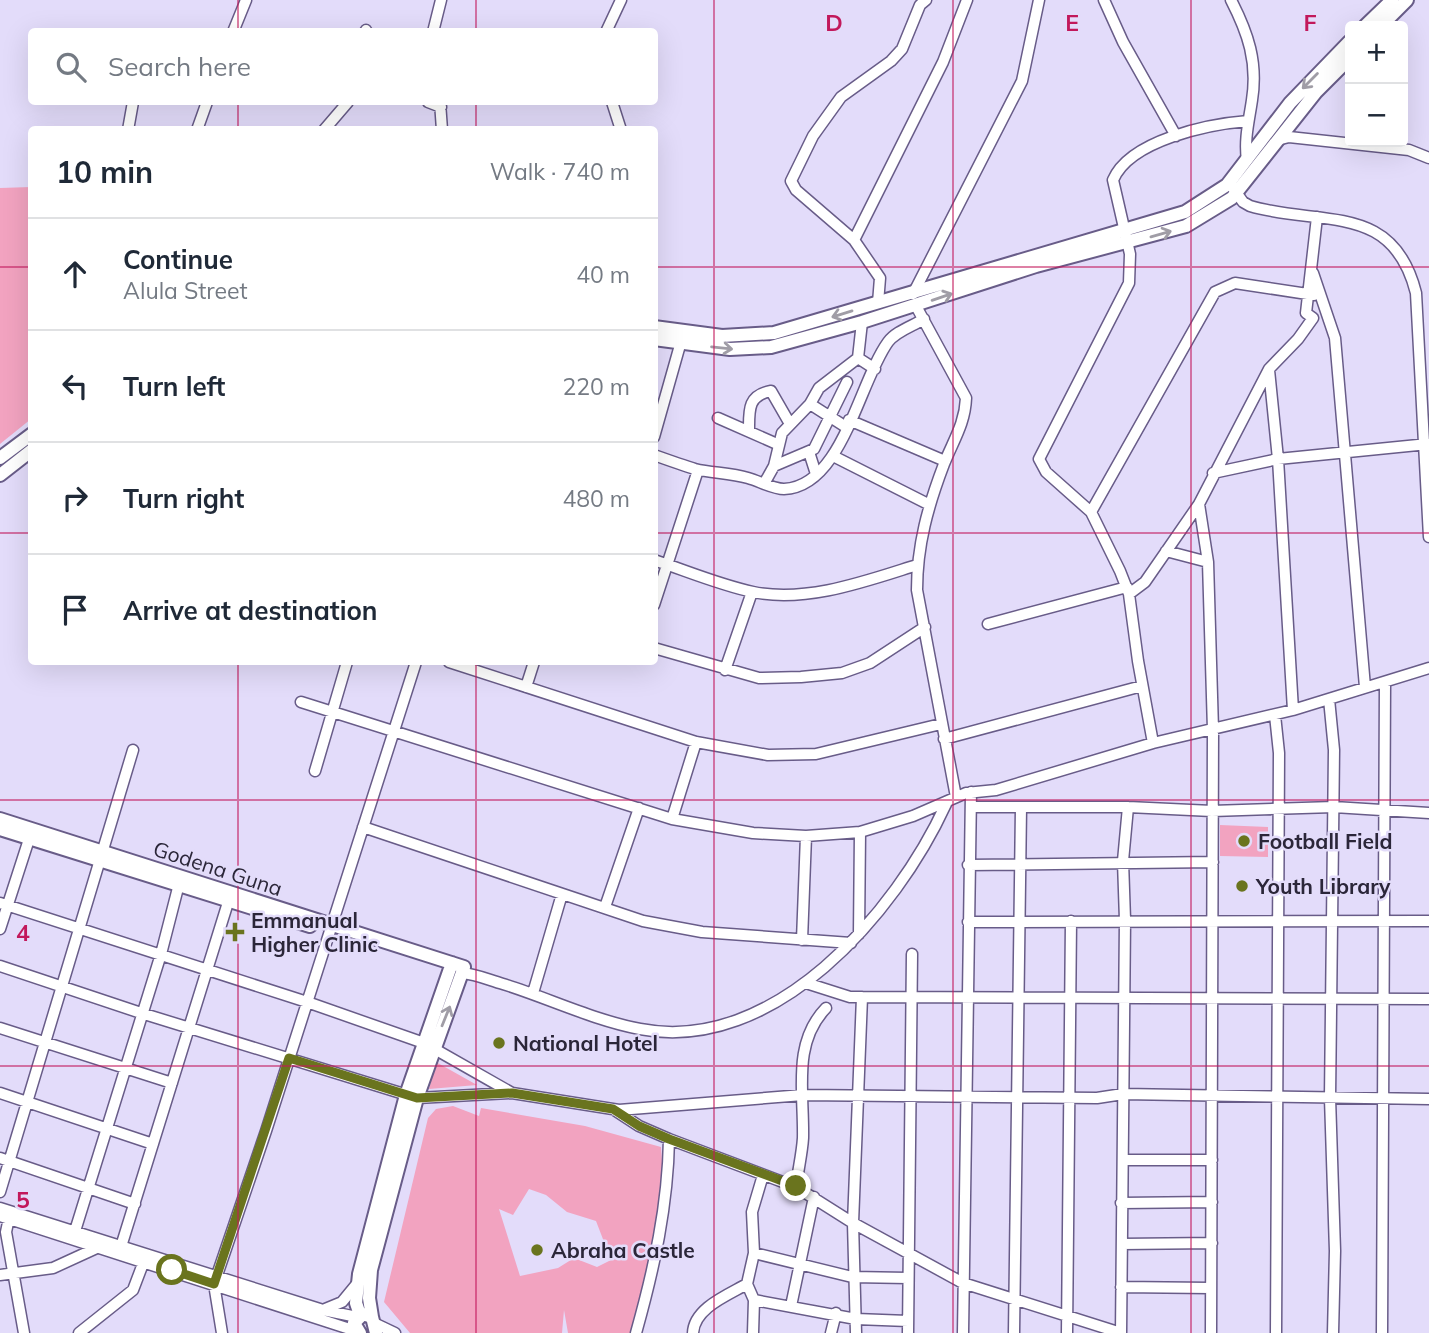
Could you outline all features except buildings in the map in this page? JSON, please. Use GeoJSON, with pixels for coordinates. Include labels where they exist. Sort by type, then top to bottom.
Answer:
{"type":"FeatureCollection","features":[{"type":"Feature","properties":{"kind":"main road"},"geometry":{"type":"LineString","coordinates":[[1371,21],[1392,0]]}},
{"type":"Feature","properties":{"kind":"main road"},"geometry":{"type":"LineString","coordinates":[[1386,21],[1407,0]]}},
{"type":"Feature","properties":{"kind":"main road"},"geometry":{"type":"LineString","coordinates":[[1233,187],[1247,160],[1304,86],[1345,46]]}},
{"type":"Feature","properties":{"kind":"main road"},"geometry":{"type":"LineString","coordinates":[[658,328],[682,337],[756,349],[862,323],[915,300],[1007,269],[1126,237],[1196,222],[1281,139],[1316,92],[1345,63]]}},
{"type":"Feature","properties":{"kind":"main road"},"geometry":{"type":"LineString","coordinates":[[658,340],[761,335],[878,303],[915,300]]}},
{"type":"Feature","properties":{"kind":"main road"},"geometry":{"type":"LineString","coordinates":[[0,458],[28,437]]}},
{"type":"Feature","properties":{"kind":"main road"},"geometry":{"type":"LineString","coordinates":[[0,475],[28,453]]}},
{"type":"Feature","properties":{"kind":"main road","name":"Godena Guna"},"geometry":{"type":"LineString","coordinates":[[0,819],[30,834]]}},
{"type":"Feature","properties":{"kind":"main road","name":"Godena Guna"},"geometry":{"type":"LineString","coordinates":[[0,829],[30,834],[459,969]]}},
{"type":"Feature","properties":{"kind":"main road"},"geometry":{"type":"LineString","coordinates":[[369,1323],[371,1269],[412,1097],[428,1046],[459,969]]}},
{"type":"Feature","properties":{"kind":"main road"},"geometry":{"type":"LineString","coordinates":[[369,1323],[356,1303],[356,1285],[398,1153]]}},
{"type":"Feature","properties":{"kind":"main road"},"geometry":{"type":"LineString","coordinates":[[359,1333],[354,1323],[369,1323]]}},
{"type":"Feature","properties":{"kind":"street"},"geometry":{"type":"LineString","coordinates":[[235,28],[246,0]]}},
{"type":"Feature","properties":{"kind":"street"},"geometry":{"type":"LineString","coordinates":[[434,28],[441,0]]}},
{"type":"Feature","properties":{"kind":"street"},"geometry":{"type":"LineString","coordinates":[[608,28],[621,0]]}},
{"type":"Feature","properties":{"kind":"street"},"geometry":{"type":"LineString","coordinates":[[878,303],[880,278],[854,240],[796,190],[791,181],[813,136],[841,97],[891,61],[902,49],[920,5],[926,0]]}},
{"type":"Feature","properties":{"kind":"street"},"geometry":{"type":"LineString","coordinates":[[854,240],[943,62],[967,0]]}},
{"type":"Feature","properties":{"kind":"street"},"geometry":{"type":"LineString","coordinates":[[956,797],[940,724],[917,590],[917,565],[919,541],[945,461],[958,436],[965,414],[966,398],[915,300],[1023,81],[1039,0]]}},
{"type":"Feature","properties":{"kind":"street"},"geometry":{"type":"LineString","coordinates":[[1104,0],[1123,42],[1176,136]]}},
{"type":"Feature","properties":{"kind":"street"},"geometry":{"type":"LineString","coordinates":[[1231,0],[1252,51],[1254,86],[1245,137],[1247,160]]}},
{"type":"Feature","properties":{"kind":"street"},"geometry":{"type":"LineString","coordinates":[[129,126],[133,105]]}},
{"type":"Feature","properties":{"kind":"street"},"geometry":{"type":"LineString","coordinates":[[198,126],[206,105]]}},
{"type":"Feature","properties":{"kind":"street"},"geometry":{"type":"LineString","coordinates":[[327,126],[345,105]]}},
{"type":"Feature","properties":{"kind":"street"},"geometry":{"type":"LineString","coordinates":[[441,105],[442,126]]}},
{"type":"Feature","properties":{"kind":"street"},"geometry":{"type":"LineString","coordinates":[[613,105],[620,126]]}},
{"type":"Feature","properties":{"kind":"street"},"geometry":{"type":"LineString","coordinates":[[1153,743],[1128,591],[1091,512],[1046,472],[1039,459],[1129,283],[1132,272],[1113,180],[1117,171],[1138,152],[1176,136],[1248,121]]}},
{"type":"Feature","properties":{"kind":"street"},"geometry":{"type":"LineString","coordinates":[[1281,139],[1289,136],[1409,150],[1429,158]]}},
{"type":"Feature","properties":{"kind":"street"},"geometry":{"type":"LineString","coordinates":[[1233,187],[1250,206],[1351,223],[1388,238],[1410,270],[1418,317],[1429,537]]}},
{"type":"Feature","properties":{"kind":"street"},"geometry":{"type":"LineString","coordinates":[[988,624],[1128,591],[1145,582],[1199,504],[1213,472],[1269,369],[1298,339],[1313,318],[1306,313],[1317,217]]}},
{"type":"Feature","properties":{"kind":"street"},"geometry":{"type":"LineString","coordinates":[[1311,268],[1334,330],[1347,452],[1365,687]]}},
{"type":"Feature","properties":{"kind":"street"},"geometry":{"type":"LineString","coordinates":[[1091,512],[1215,292],[1235,283],[1322,296]]}},
{"type":"Feature","properties":{"kind":"street"},"geometry":{"type":"LineString","coordinates":[[658,456],[698,470],[719,470],[786,489],[816,474],[835,457],[847,423],[888,342],[924,319]]}},
{"type":"Feature","properties":{"kind":"street"},"geometry":{"type":"LineString","coordinates":[[765,482],[774,466],[777,444],[790,424],[810,404],[819,388],[858,358],[862,323]]}},
{"type":"Feature","properties":{"kind":"street"},"geometry":{"type":"LineString","coordinates":[[658,423],[682,337]]}},
{"type":"Feature","properties":{"kind":"street"},"geometry":{"type":"LineString","coordinates":[[858,358],[875,369]]}},
{"type":"Feature","properties":{"kind":"street"},"geometry":{"type":"LineString","coordinates":[[1269,369],[1278,459],[1293,710]]}},
{"type":"Feature","properties":{"kind":"street"},"geometry":{"type":"LineString","coordinates":[[834,375],[862,395]]}},
{"type":"Feature","properties":{"kind":"street"},"geometry":{"type":"LineString","coordinates":[[774,466],[809,452],[817,444],[847,382]]}},
{"type":"Feature","properties":{"kind":"street"},"geometry":{"type":"LineString","coordinates":[[748,429],[749,406],[755,396],[771,391],[790,424]]}},
{"type":"Feature","properties":{"kind":"street"},"geometry":{"type":"LineString","coordinates":[[810,404],[847,423],[945,461]]}},
{"type":"Feature","properties":{"kind":"street"},"geometry":{"type":"LineString","coordinates":[[718,418],[777,444]]}},
{"type":"Feature","properties":{"kind":"street"},"geometry":{"type":"LineString","coordinates":[[1213,472],[1278,459],[1426,444]]}},
{"type":"Feature","properties":{"kind":"street"},"geometry":{"type":"LineString","coordinates":[[809,452],[816,474]]}},
{"type":"Feature","properties":{"kind":"street"},"geometry":{"type":"LineString","coordinates":[[835,457],[930,505]]}},
{"type":"Feature","properties":{"kind":"street"},"geometry":{"type":"LineString","coordinates":[[658,593],[698,470]]}},
{"type":"Feature","properties":{"kind":"street"},"geometry":{"type":"LineString","coordinates":[[1199,504],[1208,562],[1213,730],[1211,1333]]}},
{"type":"Feature","properties":{"kind":"street"},"geometry":{"type":"LineString","coordinates":[[1166,551],[1208,562]]}},
{"type":"Feature","properties":{"kind":"street"},"geometry":{"type":"LineString","coordinates":[[658,562],[752,592],[784,596],[811,593],[917,565]]}},
{"type":"Feature","properties":{"kind":"street"},"geometry":{"type":"LineString","coordinates":[[725,670],[752,592]]}},
{"type":"Feature","properties":{"kind":"street"},"geometry":{"type":"LineString","coordinates":[[658,649],[725,670],[779,678],[842,673],[870,663],[925,627]]}},
{"type":"Feature","properties":{"kind":"street"},"geometry":{"type":"LineString","coordinates":[[315,771],[346,665]]}},
{"type":"Feature","properties":{"kind":"street"},"geometry":{"type":"LineString","coordinates":[[222,1333],[215,1280],[415,665]]}},
{"type":"Feature","properties":{"kind":"street"},"geometry":{"type":"LineString","coordinates":[[458,665],[696,742],[768,755],[816,754],[940,724]]}},
{"type":"Feature","properties":{"kind":"street"},"geometry":{"type":"LineString","coordinates":[[526,687],[533,665]]}},
{"type":"Feature","properties":{"kind":"street"},"geometry":{"type":"LineString","coordinates":[[301,702],[672,819],[753,833],[806,836],[860,832],[946,804],[971,792],[996,790],[1153,743],[1275,715],[1429,668]]}},
{"type":"Feature","properties":{"kind":"street"},"geometry":{"type":"LineString","coordinates":[[1382,1333],[1385,682]]}},
{"type":"Feature","properties":{"kind":"street"},"geometry":{"type":"LineString","coordinates":[[944,738],[1142,686]]}},
{"type":"Feature","properties":{"kind":"street"},"geometry":{"type":"LineString","coordinates":[[1329,699],[1334,750],[1330,1098],[1335,1251],[1333,1333]]}},
{"type":"Feature","properties":{"kind":"street"},"geometry":{"type":"LineString","coordinates":[[1275,715],[1279,753],[1276,1333]]}},
{"type":"Feature","properties":{"kind":"street"},"geometry":{"type":"LineString","coordinates":[[672,819],[696,742]]}},
{"type":"Feature","properties":{"kind":"street"},"geometry":{"type":"LineString","coordinates":[[0,1192],[5,1160],[27,1102],[133,751]]}},
{"type":"Feature","properties":{"kind":"street"},"geometry":{"type":"LineString","coordinates":[[963,1333],[964,1096],[971,792]]}},
{"type":"Feature","properties":{"kind":"street"},"geometry":{"type":"LineString","coordinates":[[459,969],[641,1029],[692,1030],[737,1020],[768,1007],[806,983],[859,934],[926,841],[946,804]]}},
{"type":"Feature","properties":{"kind":"street"},"geometry":{"type":"LineString","coordinates":[[971,807],[1128,807],[1212,811],[1334,807],[1429,813]]}},
{"type":"Feature","properties":{"kind":"street"},"geometry":{"type":"LineString","coordinates":[[1014,1333],[1021,807]]}},
{"type":"Feature","properties":{"kind":"street"},"geometry":{"type":"LineString","coordinates":[[613,1109],[639,1126],[669,1139],[796,1186],[909,1256],[963,1283],[1121,1333],[1125,920],[1123,861],[1128,807]]}},
{"type":"Feature","properties":{"kind":"street"},"geometry":{"type":"LineString","coordinates":[[605,907],[639,808]]}},
{"type":"Feature","properties":{"kind":"street"},"geometry":{"type":"LineString","coordinates":[[363,827],[643,921],[702,932],[850,943]]}},
{"type":"Feature","properties":{"kind":"street"},"geometry":{"type":"LineString","coordinates":[[859,934],[860,832]]}},
{"type":"Feature","properties":{"kind":"street"},"geometry":{"type":"LineString","coordinates":[[0,929],[4,904],[30,834]]}},
{"type":"Feature","properties":{"kind":"street"},"geometry":{"type":"LineString","coordinates":[[802,940],[806,836]]}},
{"type":"Feature","properties":{"kind":"street"},"geometry":{"type":"LineString","coordinates":[[968,865],[1123,861],[1213,862]]}},
{"type":"Feature","properties":{"kind":"street"},"geometry":{"type":"LineString","coordinates":[[75,1231],[104,1128],[161,954],[180,880]]}},
{"type":"Feature","properties":{"kind":"street"},"geometry":{"type":"LineString","coordinates":[[533,993],[562,894]]}},
{"type":"Feature","properties":{"kind":"street"},"geometry":{"type":"LineString","coordinates":[[120,1249],[230,898]]}},
{"type":"Feature","properties":{"kind":"street"},"geometry":{"type":"LineString","coordinates":[[4,904],[307,1002],[428,1046],[512,1093]]}},
{"type":"Feature","properties":{"kind":"street"},"geometry":{"type":"LineString","coordinates":[[968,922],[1214,919],[1429,921]]}},
{"type":"Feature","properties":{"kind":"street"},"geometry":{"type":"LineString","coordinates":[[1067,1333],[1072,920]]}},
{"type":"Feature","properties":{"kind":"street"},"geometry":{"type":"LineString","coordinates":[[908,1333],[912,954]]}},
{"type":"Feature","properties":{"kind":"street"},"geometry":{"type":"LineString","coordinates":[[0,966],[412,1097],[512,1093],[613,1109],[803,1096],[912,1098],[1123,1094],[1212,1098],[1429,1099]]}},
{"type":"Feature","properties":{"kind":"street"},"geometry":{"type":"LineString","coordinates":[[806,983],[862,997],[1212,996],[1429,999]]}},
{"type":"Feature","properties":{"kind":"street"},"geometry":{"type":"LineString","coordinates":[[856,1333],[852,1278],[862,997]]}},
{"type":"Feature","properties":{"kind":"street"},"geometry":{"type":"LineString","coordinates":[[796,1186],[803,1142],[802,1057],[806,1036],[826,1008]]}},
{"type":"Feature","properties":{"kind":"street"},"geometry":{"type":"LineString","coordinates":[[0,1028],[172,1083]]}},
{"type":"Feature","properties":{"kind":"street"},"geometry":{"type":"LineString","coordinates":[[0,1093],[153,1144]]}},
{"type":"Feature","properties":{"kind":"street"},"geometry":{"type":"LineString","coordinates":[[635,1333],[651,1282],[667,1190],[669,1139]]}},
{"type":"Feature","properties":{"kind":"street"},"geometry":{"type":"LineString","coordinates":[[5,1160],[135,1204]]}},
{"type":"Feature","properties":{"kind":"street"},"geometry":{"type":"LineString","coordinates":[[1123,1160],[1212,1160]]}},
{"type":"Feature","properties":{"kind":"street"},"geometry":{"type":"LineString","coordinates":[[754,1333],[754,1300],[747,1284],[754,1253],[752,1212],[763,1175]]}},
{"type":"Feature","properties":{"kind":"street"},"geometry":{"type":"LineString","coordinates":[[791,1306],[814,1197]]}},
{"type":"Feature","properties":{"kind":"street"},"geometry":{"type":"LineString","coordinates":[[1121,1203],[1212,1202]]}},
{"type":"Feature","properties":{"kind":"street"},"geometry":{"type":"LineString","coordinates":[[5,1213],[215,1280],[359,1333]]}},
{"type":"Feature","properties":{"kind":"street"},"geometry":{"type":"LineString","coordinates":[[5,1213],[75,1231],[103,1244]]}},
{"type":"Feature","properties":{"kind":"street"},"geometry":{"type":"LineString","coordinates":[[5,1213],[24,1333]]}},
{"type":"Feature","properties":{"kind":"street"},"geometry":{"type":"LineString","coordinates":[[1122,1244],[1212,1243]]}},
{"type":"Feature","properties":{"kind":"street"},"geometry":{"type":"LineString","coordinates":[[0,1275],[65,1265],[103,1244]]}},
{"type":"Feature","properties":{"kind":"street"},"geometry":{"type":"LineString","coordinates":[[120,1249],[144,1261],[369,1323],[395,1333]]}},
{"type":"Feature","properties":{"kind":"street"},"geometry":{"type":"LineString","coordinates":[[754,1253],[852,1278],[908,1278]]}},
{"type":"Feature","properties":{"kind":"street"},"geometry":{"type":"LineString","coordinates":[[79,1333],[133,1290],[144,1261]]}},
{"type":"Feature","properties":{"kind":"street"},"geometry":{"type":"LineString","coordinates":[[693,1333],[697,1318],[719,1300],[747,1284]]}},
{"type":"Feature","properties":{"kind":"street"},"geometry":{"type":"LineString","coordinates":[[323,1310],[342,1302],[356,1285]]}},
{"type":"Feature","properties":{"kind":"street"},"geometry":{"type":"LineString","coordinates":[[1121,1287],[1210,1289]]}},
{"type":"Feature","properties":{"kind":"street"},"geometry":{"type":"LineString","coordinates":[[754,1300],[856,1319],[908,1321]]}},
{"type":"Feature","properties":{"kind":"street"},"geometry":{"type":"LineString","coordinates":[[831,1333],[835,1313]]}},
{"type":"Feature","properties":{"kind":"shaded area"},"geometry":{"type":"Polygon","coordinates":[[[28,187],[28,421],[0,444],[0,188],[28,187]]]}},
{"type":"Feature","properties":{"kind":"shaded area","name":"Football Field"},"geometry":{"type":"Polygon","coordinates":[[[1220,825],[1268,827],[1268,857],[1220,856],[1220,825]]]}},
{"type":"Feature","properties":{"kind":"shaded area"},"geometry":{"type":"Polygon","coordinates":[[[436,1062],[477,1085],[429,1089],[436,1062]]]}},
{"type":"Feature","properties":{"kind":"shaded area"},"geometry":{"type":"Polygon","coordinates":[[[453,1106],[479,1116],[481,1108],[585,1126],[661,1147],[659,1218],[650,1265],[630,1333],[568,1333],[564,1310],[562,1333],[410,1333],[384,1302],[428,1118],[436,1109],[453,1106]],[[529,1189],[513,1215],[499,1209],[520,1276],[558,1268],[574,1258],[597,1267],[611,1260],[596,1221],[567,1212],[546,1195],[529,1189]]]}},
{"type":"Feature","properties":{"kind":"place","name":"Football Field"},"geometry":{"type":"Point","coordinates":[1244,841]}},
{"type":"Feature","properties":{"kind":"place","name":"Youth Library"},"geometry":{"type":"Point","coordinates":[1242,886]}},
{"type":"Feature","properties":{"kind":"place","name":"Emmanual Higher Clinic"},"geometry":{"type":"Point","coordinates":[235,932]}},
{"type":"Feature","properties":{"kind":"place","name":"National Hotel"},"geometry":{"type":"Point","coordinates":[499,1043]}},
{"type":"Feature","properties":{"kind":"place","name":"Abraha Castle"},"geometry":{"type":"Point","coordinates":[537,1250]}},
{"type":"Feature","properties":{"kind":"route"},"geometry":{"type":"LineString","coordinates":[[172,1270],[214,1284],[289,1058],[417,1098],[512,1093],[613,1109],[639,1126],[669,1139],[727,1163],[796,1186]]}}]}
